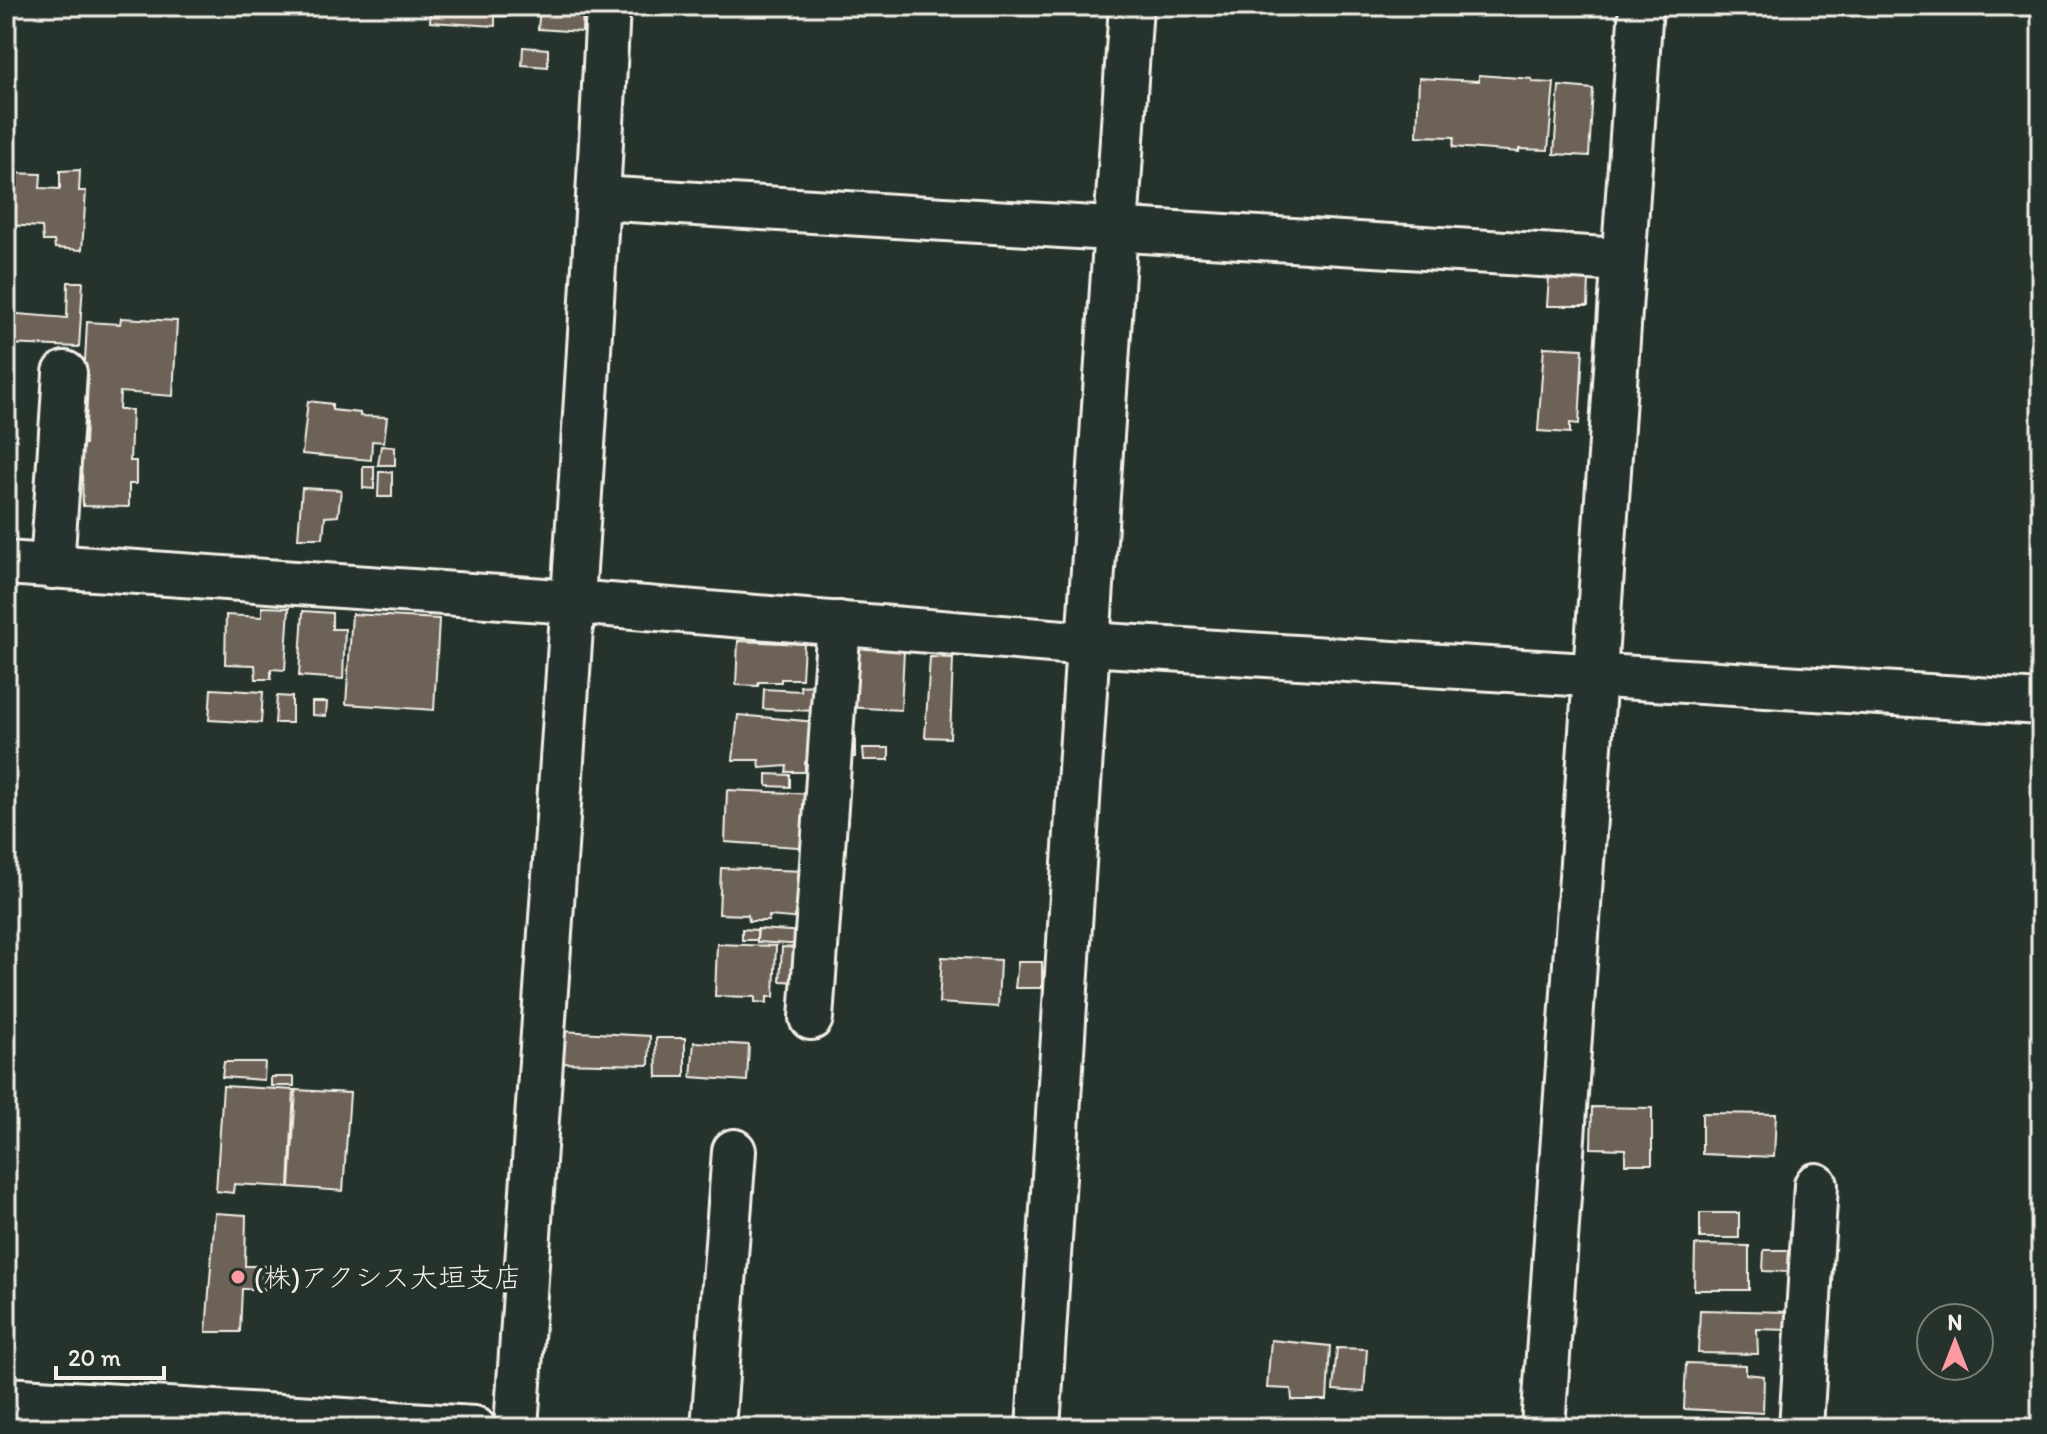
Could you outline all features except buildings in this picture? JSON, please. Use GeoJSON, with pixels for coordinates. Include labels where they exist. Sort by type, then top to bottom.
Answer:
{"type":"FeatureCollection","features":[{"type":"Feature","properties":{"kind":"street"},"geometry":{"type":"LineString","coordinates":[[516,1428],[573,602],[608,6]]}},
{"type":"Feature","properties":{"kind":"street"},"geometry":{"type":"LineString","coordinates":[[1038,1428],[1131,6]]}},
{"type":"Feature","properties":{"kind":"street"},"geometry":{"type":"LineString","coordinates":[[1543,1428],[1641,6]]}},
{"type":"Feature","properties":{"kind":"street"},"geometry":{"type":"LineString","coordinates":[[598,198],[1622,260]]}},
{"type":"Feature","properties":{"kind":"street"},"geometry":{"type":"LineString","coordinates":[[52,567],[65,373]]}},
{"type":"Feature","properties":{"kind":"street"},"geometry":{"type":"LineString","coordinates":[[6,563],[573,602],[1088,644],[2041,703]]}},
{"type":"Feature","properties":{"kind":"street"},"geometry":{"type":"LineString","coordinates":[[811,1018],[839,623]]}},
{"type":"Feature","properties":{"kind":"street"},"geometry":{"type":"LineString","coordinates":[[713,1428],[734,1151]]}},
{"type":"Feature","properties":{"kind":"street"},"geometry":{"type":"LineString","coordinates":[[1801,1428],[1816,1185]]}},
{"type":"Feature","properties":{"kind":"street"},"geometry":{"type":"LineString","coordinates":[[6,1399],[474,1428]]}},
{"type":"Feature","properties":{"kind":"place","name":"(株)アクシス大垣支店"},"geometry":{"type":"Point","coordinates":[238,1277]}}]}
